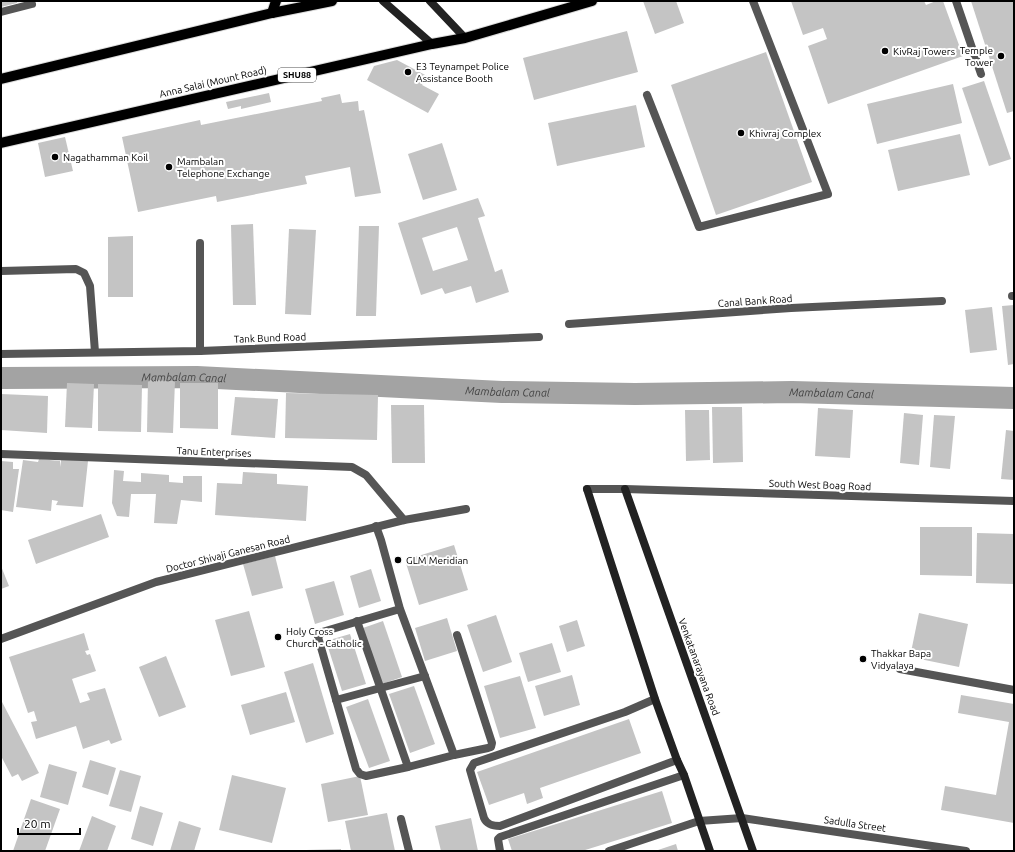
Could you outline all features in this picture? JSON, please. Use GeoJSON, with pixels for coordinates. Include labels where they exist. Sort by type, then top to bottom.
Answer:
{"type":"FeatureCollection","features":[{"type":"Feature","properties":{"kind":"main road"},"geometry":{"type":"LineString","coordinates":[[272,13],[276,1]]}},
{"type":"Feature","properties":{"kind":"main road"},"geometry":{"type":"LineString","coordinates":[[1,79],[272,13],[332,1]]}},
{"type":"Feature","properties":{"kind":"main road"},"geometry":{"type":"LineString","coordinates":[[383,1],[432,44]]}},
{"type":"Feature","properties":{"kind":"main road"},"geometry":{"type":"LineString","coordinates":[[430,1],[465,38]]}},
{"type":"Feature","properties":{"kind":"main road","name":"Anna Salai (Mount Road)"},"geometry":{"type":"LineString","coordinates":[[1,143],[432,44],[465,38],[592,1]]}},
{"type":"Feature","properties":{"kind":"main road"},"geometry":{"type":"LineString","coordinates":[[587,489],[655,699],[684,775],[710,851]]}},
{"type":"Feature","properties":{"kind":"main road","name":"Venkatanarayana Road"},"geometry":{"type":"LineString","coordinates":[[625,489],[753,851]]}},
{"type":"Feature","properties":{"kind":"street"},"geometry":{"type":"LineString","coordinates":[[647,95],[699,227],[828,194],[754,1]]}},
{"type":"Feature","properties":{"kind":"street"},"geometry":{"type":"LineString","coordinates":[[956,1],[981,74]]}},
{"type":"Feature","properties":{"kind":"street"},"geometry":{"type":"LineString","coordinates":[[1,12],[32,4]]}},
{"type":"Feature","properties":{"kind":"street"},"geometry":{"type":"LineString","coordinates":[[200,243],[200,351]]}},
{"type":"Feature","properties":{"kind":"street"},"geometry":{"type":"LineString","coordinates":[[1,271],[76,270],[84,273],[90,286],[94,352]]}},
{"type":"Feature","properties":{"kind":"street","name":"Canal Bank Road"},"geometry":{"type":"LineString","coordinates":[[569,324],[791,308],[942,301]]}},
{"type":"Feature","properties":{"kind":"street","name":"Tank Bund Road"},"geometry":{"type":"LineString","coordinates":[[1,354],[200,351],[539,336]]}},
{"type":"Feature","properties":{"kind":"street","name":"Tanu Enterprises"},"geometry":{"type":"LineString","coordinates":[[1,454],[352,467],[366,476],[404,520]]}},
{"type":"Feature","properties":{"kind":"street","name":"South West Boag Road"},"geometry":{"type":"LineString","coordinates":[[587,489],[1014,502]]}},
{"type":"Feature","properties":{"kind":"street","name":"Doctor Shivaji Ganesan Road"},"geometry":{"type":"LineString","coordinates":[[1,639],[156,582],[376,526],[466,509]]}},
{"type":"Feature","properties":{"kind":"street"},"geometry":{"type":"LineString","coordinates":[[376,526],[400,609],[454,755]]}},
{"type":"Feature","properties":{"kind":"street"},"geometry":{"type":"LineString","coordinates":[[400,609],[322,632],[318,637],[356,768],[360,774],[366,776],[491,747],[492,743],[457,635]]}},
{"type":"Feature","properties":{"kind":"street"},"geometry":{"type":"LineString","coordinates":[[357,621],[408,767]]}},
{"type":"Feature","properties":{"kind":"street"},"geometry":{"type":"LineString","coordinates":[[900,669],[1014,690]]}},
{"type":"Feature","properties":{"kind":"street"},"geometry":{"type":"LineString","coordinates":[[336,700],[425,676]]}},
{"type":"Feature","properties":{"kind":"street"},"geometry":{"type":"LineString","coordinates":[[655,699],[625,712],[474,763],[470,767],[470,773],[485,822],[490,825],[500,826],[677,760]]}},
{"type":"Feature","properties":{"kind":"street"},"geometry":{"type":"LineString","coordinates":[[500,851],[497,842],[500,837],[684,775]]}},
{"type":"Feature","properties":{"kind":"street","name":"Sadulla Street"},"geometry":{"type":"LineString","coordinates":[[609,851],[699,821],[742,818],[966,851]]}},
{"type":"Feature","properties":{"kind":"street"},"geometry":{"type":"LineString","coordinates":[[401,819],[409,851]]}},
{"type":"Feature","properties":{"kind":"building"},"geometry":{"type":"Polygon","coordinates":[[[1,1],[17,1],[17,3],[1,7],[1,1]]]}},
{"type":"Feature","properties":{"kind":"building"},"geometry":{"type":"Polygon","coordinates":[[[643,1],[676,1],[684,23],[655,34],[643,1]]]}},
{"type":"Feature","properties":{"kind":"building","name":"KivRaj Towers"},"geometry":{"type":"Polygon","coordinates":[[[791,1],[924,1],[926,5],[936,1],[943,1],[963,56],[828,104],[808,46],[827,39],[823,28],[803,35],[791,1]]]}},
{"type":"Feature","properties":{"kind":"building","name":"Temple Tower"},"geometry":{"type":"Polygon","coordinates":[[[971,1],[1014,1],[1014,111],[1007,113],[971,1]]]}},
{"type":"Feature","properties":{"kind":"building"},"geometry":{"type":"Polygon","coordinates":[[[627,31],[638,72],[534,100],[523,58],[627,31]]]}},
{"type":"Feature","properties":{"kind":"building","name":"Khivraj Complex"},"geometry":{"type":"Polygon","coordinates":[[[766,52],[812,182],[716,215],[671,85],[766,52]]]}},
{"type":"Feature","properties":{"kind":"building"},"geometry":{"type":"Polygon","coordinates":[[[397,60],[427,76],[422,85],[439,94],[428,113],[367,80],[374,66],[397,60]]]}},
{"type":"Feature","properties":{"kind":"building"},"geometry":{"type":"Polygon","coordinates":[[[984,81],[1011,159],[989,166],[962,88],[984,81]]]}},
{"type":"Feature","properties":{"kind":"building"},"geometry":{"type":"Polygon","coordinates":[[[953,84],[962,123],[877,144],[867,104],[953,84]]]}},
{"type":"Feature","properties":{"kind":"building"},"geometry":{"type":"Polygon","coordinates":[[[269,93],[271,102],[241,109],[241,106],[228,109],[226,102],[269,93]]]}},
{"type":"Feature","properties":{"kind":"building"},"geometry":{"type":"Polygon","coordinates":[[[340,94],[342,103],[358,101],[359,111],[364,110],[381,193],[355,197],[350,167],[305,176],[307,184],[217,202],[216,196],[138,212],[122,137],[200,120],[201,125],[322,101],[321,98],[340,94]]]}},
{"type":"Feature","properties":{"kind":"building"},"geometry":{"type":"Polygon","coordinates":[[[636,105],[645,147],[557,166],[548,123],[636,105]]]}},
{"type":"Feature","properties":{"kind":"building"},"geometry":{"type":"Polygon","coordinates":[[[960,134],[970,175],[898,191],[888,150],[960,134]]]}},
{"type":"Feature","properties":{"kind":"building","name":"Nagathamman Koil"},"geometry":{"type":"Polygon","coordinates":[[[65,137],[73,171],[45,177],[38,143],[65,137]]]}},
{"type":"Feature","properties":{"kind":"building"},"geometry":{"type":"Polygon","coordinates":[[[442,143],[457,190],[423,200],[408,154],[442,143]]]}},
{"type":"Feature","properties":{"kind":"building"},"geometry":{"type":"Polygon","coordinates":[[[478,198],[485,216],[478,218],[495,272],[502,269],[509,292],[476,303],[471,286],[445,294],[442,288],[421,295],[398,223],[478,198]],[[457,227],[422,238],[433,271],[468,260],[457,227]]]}},
{"type":"Feature","properties":{"kind":"building"},"geometry":{"type":"Polygon","coordinates":[[[253,224],[256,305],[233,305],[231,225],[253,224]]]}},
{"type":"Feature","properties":{"kind":"building"},"geometry":{"type":"Polygon","coordinates":[[[359,226],[379,226],[376,316],[356,316],[359,226]]]}},
{"type":"Feature","properties":{"kind":"building"},"geometry":{"type":"Polygon","coordinates":[[[289,229],[316,230],[311,315],[285,314],[289,229]]]}},
{"type":"Feature","properties":{"kind":"building"},"geometry":{"type":"Polygon","coordinates":[[[133,236],[133,297],[108,297],[108,237],[133,236]]]}},
{"type":"Feature","properties":{"kind":"building"},"geometry":{"type":"Polygon","coordinates":[[[1014,305],[1014,364],[1008,365],[1002,306],[1014,305]]]}},
{"type":"Feature","properties":{"kind":"building"},"geometry":{"type":"Polygon","coordinates":[[[992,307],[997,350],[970,353],[965,310],[992,307]]]}},
{"type":"Feature","properties":{"kind":"building"},"geometry":{"type":"Polygon","coordinates":[[[148,380],[175,381],[173,433],[147,432],[148,380]]]}},
{"type":"Feature","properties":{"kind":"building"},"geometry":{"type":"Polygon","coordinates":[[[67,383],[94,384],[92,428],[65,427],[67,383]]]}},
{"type":"Feature","properties":{"kind":"building"},"geometry":{"type":"Polygon","coordinates":[[[180,383],[218,383],[218,429],[180,428],[180,383]]]}},
{"type":"Feature","properties":{"kind":"building"},"geometry":{"type":"Polygon","coordinates":[[[98,384],[142,385],[141,432],[98,431],[98,384]]]}},
{"type":"Feature","properties":{"kind":"building"},"geometry":{"type":"Polygon","coordinates":[[[286,393],[378,395],[377,440],[285,438],[286,393]]]}},
{"type":"Feature","properties":{"kind":"building"},"geometry":{"type":"Polygon","coordinates":[[[1,394],[48,396],[47,433],[1,430],[1,394]]]}},
{"type":"Feature","properties":{"kind":"building"},"geometry":{"type":"Polygon","coordinates":[[[235,397],[278,399],[275,438],[231,435],[235,397]]]}},
{"type":"Feature","properties":{"kind":"building"},"geometry":{"type":"Polygon","coordinates":[[[391,405],[424,405],[425,463],[392,463],[391,405]]]}},
{"type":"Feature","properties":{"kind":"building"},"geometry":{"type":"Polygon","coordinates":[[[712,407],[742,407],[743,462],[713,463],[712,407]]]}},
{"type":"Feature","properties":{"kind":"building"},"geometry":{"type":"Polygon","coordinates":[[[818,408],[853,410],[850,458],[815,456],[818,408]]]}},
{"type":"Feature","properties":{"kind":"building"},"geometry":{"type":"Polygon","coordinates":[[[685,410],[709,410],[710,460],[686,461],[685,410]]]}},
{"type":"Feature","properties":{"kind":"building"},"geometry":{"type":"Polygon","coordinates":[[[904,413],[923,415],[919,465],[900,463],[904,413]]]}},
{"type":"Feature","properties":{"kind":"building"},"geometry":{"type":"Polygon","coordinates":[[[934,415],[955,416],[950,469],[930,467],[934,415]]]}},
{"type":"Feature","properties":{"kind":"building"},"geometry":{"type":"Polygon","coordinates":[[[1006,430],[1014,431],[1014,480],[1001,479],[1006,430]]]}},
{"type":"Feature","properties":{"kind":"building"},"geometry":{"type":"Polygon","coordinates":[[[39,459],[60,461],[61,467],[61,459],[88,461],[83,507],[56,505],[58,501],[52,500],[51,511],[16,507],[23,460],[38,462],[39,459]]]}},
{"type":"Feature","properties":{"kind":"building"},"geometry":{"type":"Polygon","coordinates":[[[1,461],[13,462],[13,469],[19,469],[13,512],[1,510],[1,461]]]}},
{"type":"Feature","properties":{"kind":"building"},"geometry":{"type":"Polygon","coordinates":[[[114,470],[124,471],[123,481],[141,482],[141,473],[169,475],[169,482],[183,483],[183,476],[202,476],[202,502],[181,500],[177,524],[154,523],[156,494],[131,494],[129,517],[117,516],[112,503],[114,470]]]}},
{"type":"Feature","properties":{"kind":"building"},"geometry":{"type":"Polygon","coordinates":[[[243,472],[277,474],[277,484],[308,486],[306,521],[215,515],[217,483],[242,484],[243,472]]]}},
{"type":"Feature","properties":{"kind":"building"},"geometry":{"type":"Polygon","coordinates":[[[101,514],[109,537],[36,564],[28,540],[101,514]]]}},
{"type":"Feature","properties":{"kind":"building"},"geometry":{"type":"Polygon","coordinates":[[[920,527],[972,527],[972,576],[920,575],[920,527]]]}},
{"type":"Feature","properties":{"kind":"building"},"geometry":{"type":"Polygon","coordinates":[[[977,533],[1014,534],[1014,584],[976,583],[977,533]]]}},
{"type":"Feature","properties":{"kind":"building"},"geometry":{"type":"Polygon","coordinates":[[[454,545],[468,590],[419,605],[405,560],[454,545]]]}},
{"type":"Feature","properties":{"kind":"building"},"geometry":{"type":"Polygon","coordinates":[[[275,556],[283,588],[252,596],[243,564],[275,556]]]}},
{"type":"Feature","properties":{"kind":"building"},"geometry":{"type":"Polygon","coordinates":[[[1,566],[9,586],[1,589],[1,566]]]}},
{"type":"Feature","properties":{"kind":"building"},"geometry":{"type":"Polygon","coordinates":[[[371,569],[381,601],[359,608],[350,576],[371,569]]]}},
{"type":"Feature","properties":{"kind":"building"},"geometry":{"type":"Polygon","coordinates":[[[334,581],[344,615],[315,624],[305,589],[334,581]]]}},
{"type":"Feature","properties":{"kind":"building"},"geometry":{"type":"Polygon","coordinates":[[[249,611],[265,667],[231,676],[215,620],[249,611]]]}},
{"type":"Feature","properties":{"kind":"building"},"geometry":{"type":"Polygon","coordinates":[[[919,613],[968,624],[959,667],[910,657],[919,613]]]}},
{"type":"Feature","properties":{"kind":"building"},"geometry":{"type":"Polygon","coordinates":[[[496,615],[512,662],[483,672],[467,625],[496,615]]]}},
{"type":"Feature","properties":{"kind":"building"},"geometry":{"type":"Polygon","coordinates":[[[447,618],[457,651],[425,661],[415,628],[447,618]]]}},
{"type":"Feature","properties":{"kind":"building"},"geometry":{"type":"Polygon","coordinates":[[[577,620],[585,646],[567,652],[559,626],[577,620]]]}},
{"type":"Feature","properties":{"kind":"building"},"geometry":{"type":"Polygon","coordinates":[[[383,621],[402,677],[382,684],[363,628],[383,621]]]}},
{"type":"Feature","properties":{"kind":"building"},"geometry":{"type":"Polygon","coordinates":[[[84,633],[89,650],[85,651],[87,655],[90,654],[96,671],[72,679],[80,703],[90,700],[87,693],[105,688],[122,740],[111,744],[109,740],[83,749],[76,726],[36,739],[31,722],[37,721],[34,711],[28,713],[9,657],[84,633]]]}},
{"type":"Feature","properties":{"kind":"building"},"geometry":{"type":"Polygon","coordinates":[[[350,634],[366,684],[342,691],[326,641],[350,634]]]}},
{"type":"Feature","properties":{"kind":"building"},"geometry":{"type":"Polygon","coordinates":[[[552,643],[561,672],[528,682],[519,653],[552,643]]]}},
{"type":"Feature","properties":{"kind":"building"},"geometry":{"type":"Polygon","coordinates":[[[166,656],[186,707],[159,717],[139,667],[166,656]]]}},
{"type":"Feature","properties":{"kind":"building"},"geometry":{"type":"Polygon","coordinates":[[[313,663],[334,734],[306,743],[284,672],[313,663]]]}},
{"type":"Feature","properties":{"kind":"building"},"geometry":{"type":"Polygon","coordinates":[[[572,675],[580,705],[544,716],[535,686],[572,675]]]}},
{"type":"Feature","properties":{"kind":"building"},"geometry":{"type":"Polygon","coordinates":[[[520,676],[536,728],[500,738],[484,686],[520,676]]]}},
{"type":"Feature","properties":{"kind":"building"},"geometry":{"type":"Polygon","coordinates":[[[414,686],[435,744],[410,753],[389,694],[414,686]]]}},
{"type":"Feature","properties":{"kind":"building"},"geometry":{"type":"Polygon","coordinates":[[[286,692],[295,722],[250,735],[241,705],[286,692]]]}},
{"type":"Feature","properties":{"kind":"building"},"geometry":{"type":"Polygon","coordinates":[[[961,695],[1014,704],[1014,823],[941,810],[945,786],[996,795],[1009,722],[958,713],[961,695]]]}},
{"type":"Feature","properties":{"kind":"building"},"geometry":{"type":"Polygon","coordinates":[[[368,699],[390,761],[369,768],[346,707],[368,699]]]}},
{"type":"Feature","properties":{"kind":"building"},"geometry":{"type":"Polygon","coordinates":[[[1,700],[39,773],[22,781],[18,774],[12,777],[1,756],[1,700]]]}},
{"type":"Feature","properties":{"kind":"building"},"geometry":{"type":"Polygon","coordinates":[[[629,719],[641,753],[540,788],[543,798],[527,804],[524,793],[489,805],[477,772],[629,719]]]}},
{"type":"Feature","properties":{"kind":"building"},"geometry":{"type":"Polygon","coordinates":[[[90,760],[116,768],[108,795],[82,787],[90,760]]]}},
{"type":"Feature","properties":{"kind":"building"},"geometry":{"type":"Polygon","coordinates":[[[49,764],[77,772],[68,805],[40,797],[49,764]]]}},
{"type":"Feature","properties":{"kind":"building"},"geometry":{"type":"Polygon","coordinates":[[[120,770],[141,776],[131,812],[109,806],[120,770]]]}},
{"type":"Feature","properties":{"kind":"building"},"geometry":{"type":"Polygon","coordinates":[[[232,775],[286,788],[272,843],[219,830],[232,775]]]}},
{"type":"Feature","properties":{"kind":"building"},"geometry":{"type":"Polygon","coordinates":[[[360,776],[368,815],[328,822],[321,784],[360,776]]]}},
{"type":"Feature","properties":{"kind":"building"},"geometry":{"type":"Polygon","coordinates":[[[662,791],[672,823],[582,851],[512,851],[508,839],[662,791]]]}},
{"type":"Feature","properties":{"kind":"building"},"geometry":{"type":"Polygon","coordinates":[[[31,799],[60,809],[45,851],[13,851],[31,799]]]}},
{"type":"Feature","properties":{"kind":"building"},"geometry":{"type":"Polygon","coordinates":[[[140,806],[163,813],[153,846],[131,839],[140,806]]]}},
{"type":"Feature","properties":{"kind":"building"},"geometry":{"type":"Polygon","coordinates":[[[387,813],[395,851],[351,851],[345,821],[387,813]]]}},
{"type":"Feature","properties":{"kind":"building"},"geometry":{"type":"Polygon","coordinates":[[[92,816],[116,826],[107,851],[79,851],[92,816]]]}},
{"type":"Feature","properties":{"kind":"building"},"geometry":{"type":"Polygon","coordinates":[[[471,818],[478,851],[441,851],[435,826],[471,818]]]}},
{"type":"Feature","properties":{"kind":"building"},"geometry":{"type":"Polygon","coordinates":[[[179,821],[201,828],[194,851],[170,851],[179,821]]]}},
{"type":"Feature","properties":{"kind":"building"},"geometry":{"type":"Polygon","coordinates":[[[676,844],[678,851],[655,851],[676,844]]]}},
{"type":"Feature","properties":{"kind":"building"},"geometry":{"type":"Polygon","coordinates":[[[341,849],[341,851],[306,851],[306,850],[341,849]]]}},
{"type":"Feature","properties":{"kind":"waterway","name":"Mambalam Canal"},"geometry":{"type":"LineString","coordinates":[[1,378],[197,377],[502,392],[635,394],[792,392],[1014,398]]}},
{"type":"Feature","properties":{"kind":"place","name":"KivRaj Towers"},"geometry":{"type":"Point","coordinates":[885,51]}},
{"type":"Feature","properties":{"kind":"place","name":"Temple Tower"},"geometry":{"type":"Point","coordinates":[1001,56]}},
{"type":"Feature","properties":{"kind":"place","name":"E3 Teynampet Police Assistance Booth"},"geometry":{"type":"Point","coordinates":[408,72]}},
{"type":"Feature","properties":{"kind":"place","name":"Khivraj Complex"},"geometry":{"type":"Point","coordinates":[741,133]}},
{"type":"Feature","properties":{"kind":"place","name":"Nagathamman Koil"},"geometry":{"type":"Point","coordinates":[55,157]}},
{"type":"Feature","properties":{"kind":"place","name":"Mambalan Telephone Exchange"},"geometry":{"type":"Point","coordinates":[169,167]}},
{"type":"Feature","properties":{"kind":"place","name":"GLM Meridian"},"geometry":{"type":"Point","coordinates":[398,560]}},
{"type":"Feature","properties":{"kind":"place","name":"Holy Cross Church - Catholic"},"geometry":{"type":"Point","coordinates":[278,637]}},
{"type":"Feature","properties":{"kind":"place","name":"Thakkar Bapa Vidyalaya"},"geometry":{"type":"Point","coordinates":[863,659]}}]}
